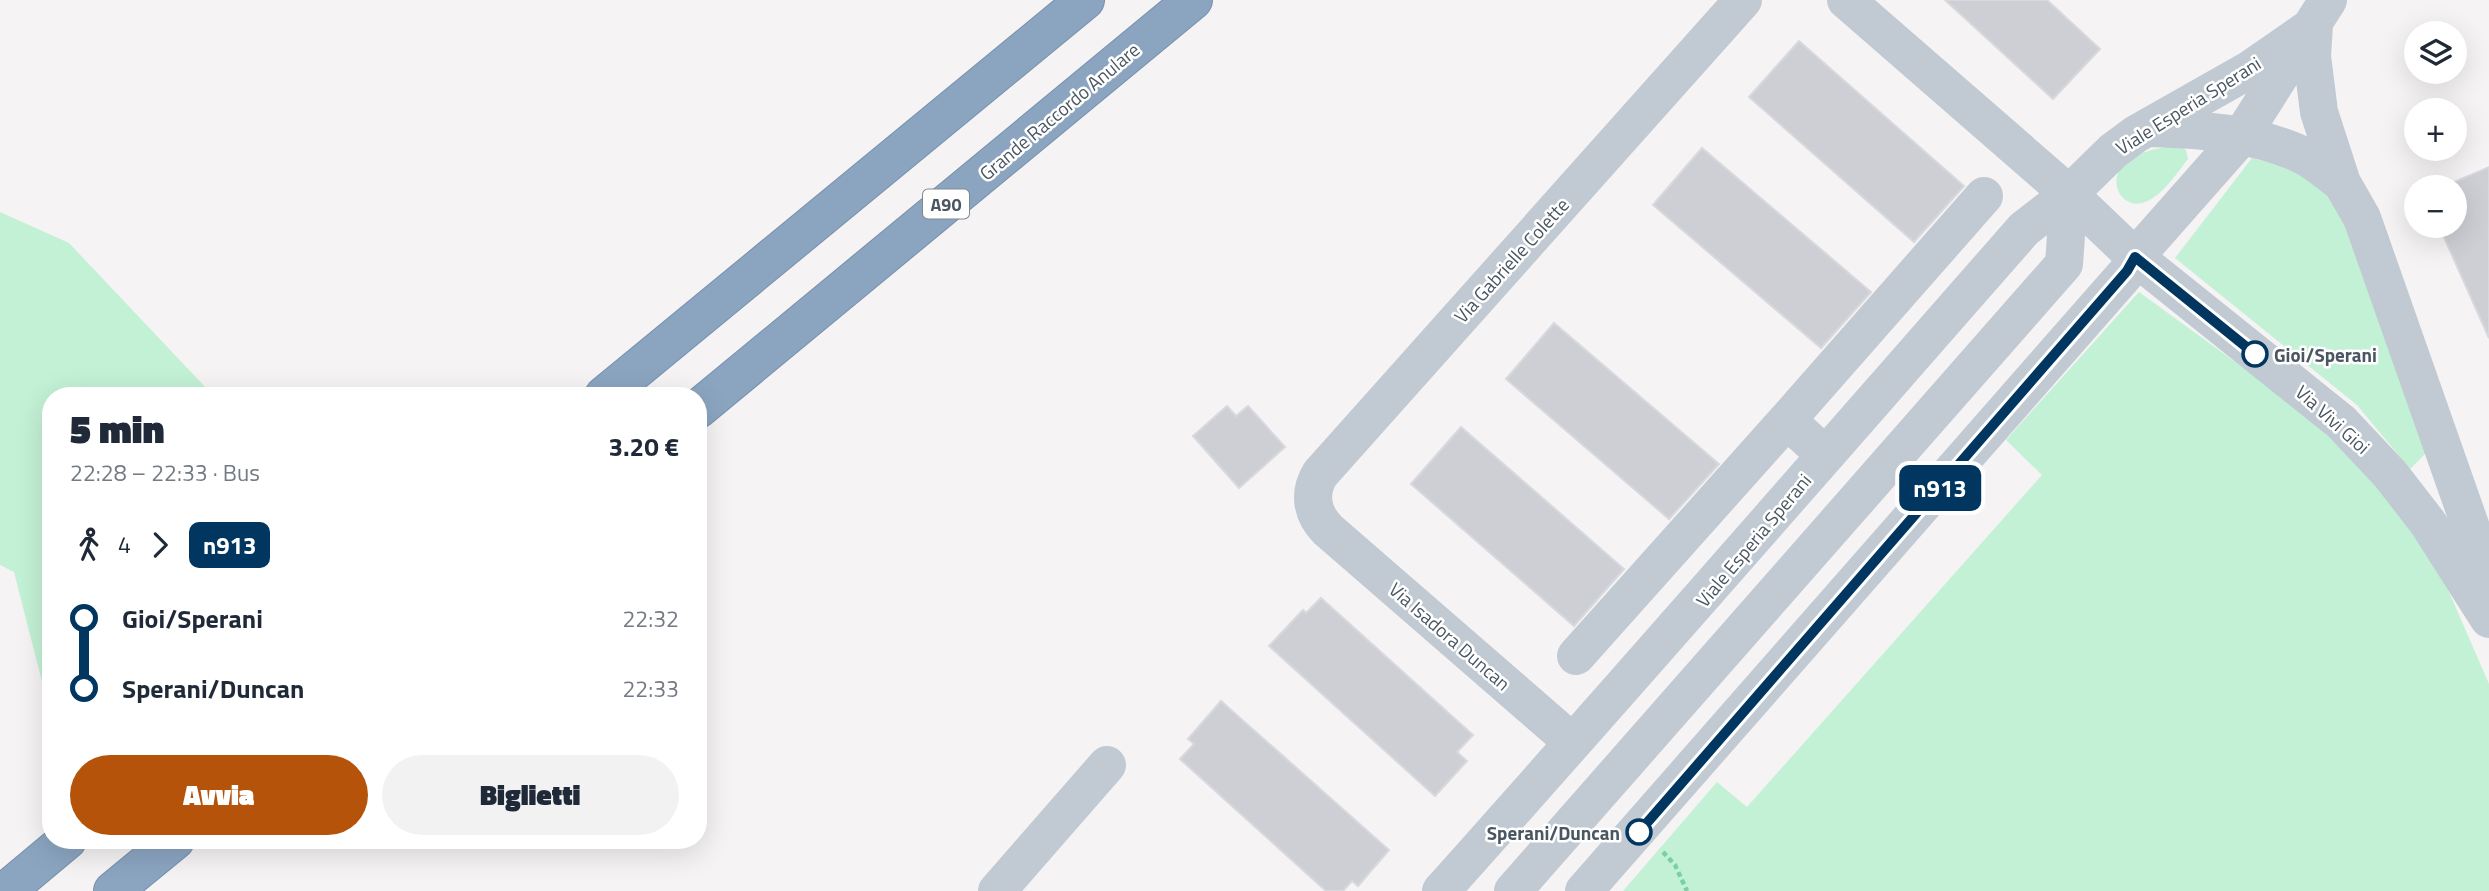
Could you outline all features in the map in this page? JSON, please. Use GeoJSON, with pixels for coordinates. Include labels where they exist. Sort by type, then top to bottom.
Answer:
{"type":"FeatureCollection","features":[{"type":"Feature","properties":{"kind":"highway"},"geometry":{"type":"LineString","coordinates":[[615,387],[1085,0]]}},
{"type":"Feature","properties":{"kind":"highway","name":"Grande Raccordo Anulare"},"geometry":{"type":"LineString","coordinates":[[707,402],[1194,0]]}},
{"type":"Feature","properties":{"kind":"highway"},"geometry":{"type":"LineString","coordinates":[[6,891],[56,849]]}},
{"type":"Feature","properties":{"kind":"highway"},"geometry":{"type":"LineString","coordinates":[[113,891],[164,849]]}},
{"type":"Feature","properties":{"kind":"street","name":"Via Gabrielle Colette"},"geometry":{"type":"LineString","coordinates":[[1328,530],[1318,518],[1312,496],[1320,474],[1743,0]]}},
{"type":"Feature","properties":{"kind":"street"},"geometry":{"type":"LineString","coordinates":[[1513,891],[2064,264],[2069,194],[1846,0]]}},
{"type":"Feature","properties":{"kind":"street"},"geometry":{"type":"LineString","coordinates":[[2321,12],[2312,55],[2315,89],[2342,183],[2362,218],[2489,579]]}},
{"type":"Feature","properties":{"kind":"street","name":"Viale Esperia Sperani"},"geometry":{"type":"LineString","coordinates":[[1441,891],[1476,874],[1572,741],[1683,621],[1798,485],[2024,229],[2069,194],[2113,151],[2146,128],[2249,69],[2321,12]]}},
{"type":"Feature","properties":{"kind":"street","name":"Viale Esperia Sperani"},"geometry":{"type":"LineString","coordinates":[[1584,891],[2010,408],[2127,271],[2135,257],[2241,137],[2321,12]]}},
{"type":"Feature","properties":{"kind":"street"},"geometry":{"type":"LineString","coordinates":[[2146,128],[2208,131],[2241,137],[2303,155],[2342,183]]}},
{"type":"Feature","properties":{"kind":"street","name":"Via Vivi Gioi"},"geometry":{"type":"LineString","coordinates":[[2069,194],[2135,257],[2329,411],[2375,457],[2428,523],[2489,619]]}},
{"type":"Feature","properties":{"kind":"street"},"geometry":{"type":"LineString","coordinates":[[1576,656],[1984,196]]}},
{"type":"Feature","properties":{"kind":"street"},"geometry":{"type":"LineString","coordinates":[[2064,264],[2135,257]]}},
{"type":"Feature","properties":{"kind":"street"},"geometry":{"type":"LineString","coordinates":[[1812,391],[1850,427]]}},
{"type":"Feature","properties":{"kind":"street"},"geometry":{"type":"LineString","coordinates":[[1936,412],[2010,408]]}},
{"type":"Feature","properties":{"kind":"street"},"geometry":{"type":"LineString","coordinates":[[1787,420],[1825,455]]}},
{"type":"Feature","properties":{"kind":"street"},"geometry":{"type":"LineString","coordinates":[[1760,450],[1798,485]]}},
{"type":"Feature","properties":{"kind":"street","name":"Via Isadora Duncan"},"geometry":{"type":"LineString","coordinates":[[1328,530],[1572,741]]}},
{"type":"Feature","properties":{"kind":"street"},"geometry":{"type":"LineString","coordinates":[[1755,617],[1760,694]]}},
{"type":"Feature","properties":{"kind":"street"},"geometry":{"type":"LineString","coordinates":[[1683,621],[1755,617]]}},
{"type":"Feature","properties":{"kind":"street"},"geometry":{"type":"LineString","coordinates":[[998,891],[1107,765]]}},
{"type":"Feature","properties":{"kind":"path"},"geometry":{"type":"LineString","coordinates":[[1642,828],[1675,865],[1687,891]]}},
{"type":"Feature","properties":{"kind":"green space"},"geometry":{"type":"Polygon","coordinates":[[[2180,145],[2186,150],[2188,159],[2169,184],[2145,202],[2138,204],[2125,200],[2116,183],[2125,163],[2147,151],[2180,145]]]}},
{"type":"Feature","properties":{"kind":"green space"},"geometry":{"type":"Polygon","coordinates":[[[2252,158],[2292,171],[2326,193],[2347,213],[2429,450],[2410,469],[2357,405],[2175,258],[2252,158]]]}},
{"type":"Feature","properties":{"kind":"green space"},"geometry":{"type":"Polygon","coordinates":[[[0,212],[69,243],[205,387],[42,387],[42,682],[14,572],[0,565],[0,212]]]}},
{"type":"Feature","properties":{"kind":"green space"},"geometry":{"type":"Polygon","coordinates":[[[2139,292],[2333,433],[2368,469],[2443,578],[2489,684],[2489,891],[1623,891],[1717,782],[1747,807],[2042,475],[2006,440],[2139,292]]]}},
{"type":"Feature","properties":{"kind":"building"},"geometry":{"type":"Polygon","coordinates":[[[1945,0],[2047,0],[2100,49],[2053,99],[1945,0]]]}},
{"type":"Feature","properties":{"kind":"building"},"geometry":{"type":"Polygon","coordinates":[[[1799,41],[1964,186],[1914,242],[1749,97],[1799,41]]]}},
{"type":"Feature","properties":{"kind":"building"},"geometry":{"type":"Polygon","coordinates":[[[1702,148],[1871,292],[1821,348],[1653,205],[1702,148]]]}},
{"type":"Feature","properties":{"kind":"building"},"geometry":{"type":"Polygon","coordinates":[[[2489,167],[2489,338],[2444,238],[2467,238],[2467,177],[2489,167]]]}},
{"type":"Feature","properties":{"kind":"building"},"geometry":{"type":"Polygon","coordinates":[[[1554,323],[1719,464],[1669,519],[1506,379],[1554,323]]]}},
{"type":"Feature","properties":{"kind":"building"},"geometry":{"type":"Polygon","coordinates":[[[1227,406],[1236,416],[1248,406],[1285,447],[1239,488],[1193,436],[1227,406]]]}},
{"type":"Feature","properties":{"kind":"building"},"geometry":{"type":"Polygon","coordinates":[[[1461,427],[1624,569],[1574,626],[1411,484],[1461,427]]]}},
{"type":"Feature","properties":{"kind":"building"},"geometry":{"type":"Polygon","coordinates":[[[1321,598],[1473,735],[1457,752],[1467,761],[1435,796],[1269,646],[1303,610],[1306,613],[1321,598]]]}},
{"type":"Feature","properties":{"kind":"building"},"geometry":{"type":"Polygon","coordinates":[[[1221,701],[1389,850],[1358,886],[1352,881],[1343,891],[1326,891],[1180,759],[1194,744],[1188,739],[1221,701]]]}},
{"type":"Feature","properties":{"kind":"bus line","name":"n913"},"geometry":{"type":"LineString","coordinates":[[1639,832],[2010,408],[2127,271],[2135,257],[2255,354]]}},
{"type":"Feature","properties":{"kind":"place","name":"Gioi/Sperani"},"geometry":{"type":"Point","coordinates":[2255,354]}},
{"type":"Feature","properties":{"kind":"place","name":"Sperani/Duncan"},"geometry":{"type":"Point","coordinates":[1639,832]}}]}
